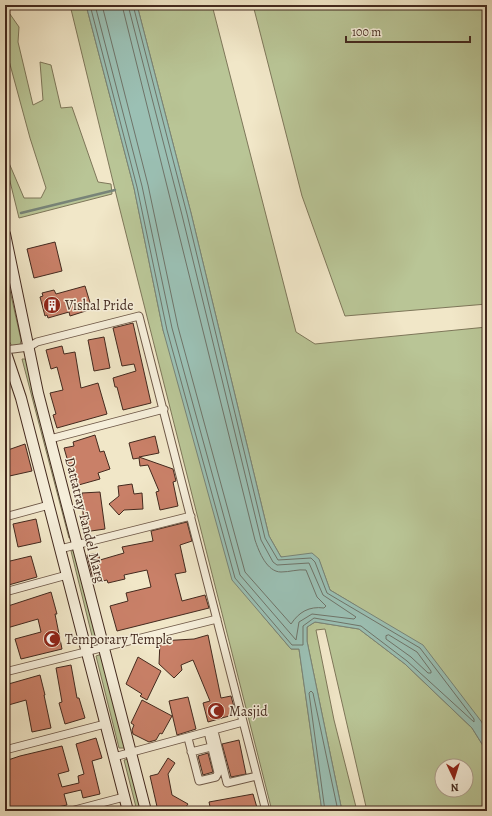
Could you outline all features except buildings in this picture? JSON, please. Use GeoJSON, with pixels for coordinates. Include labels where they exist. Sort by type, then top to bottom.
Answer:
{"type":"FeatureCollection","features":[{"type":"Feature","properties":{"kind":"main road","name":"Dattatray Tandel Marg"},"geometry":{"type":"LineString","coordinates":[[5,234],[38,393],[146,811]]}},
{"type":"Feature","properties":{"kind":"main road"},"geometry":{"type":"LineString","coordinates":[[5,350],[21,398],[128,811]]}},
{"type":"Feature","properties":{"kind":"street"},"geometry":{"type":"LineString","coordinates":[[5,350],[29,347],[36,342],[139,316],[266,811]]}},
{"type":"Feature","properties":{"kind":"street"},"geometry":{"type":"LineString","coordinates":[[50,439],[164,409]]}},
{"type":"Feature","properties":{"kind":"street"},"geometry":{"type":"LineString","coordinates":[[5,517],[49,506]]}},
{"type":"Feature","properties":{"kind":"street"},"geometry":{"type":"LineString","coordinates":[[60,549],[191,516]]}},
{"type":"Feature","properties":{"kind":"street"},"geometry":{"type":"LineString","coordinates":[[5,592],[67,575]]}},
{"type":"Feature","properties":{"kind":"street"},"geometry":{"type":"LineString","coordinates":[[5,672],[217,619]]}},
{"type":"Feature","properties":{"kind":"street"},"geometry":{"type":"LineString","coordinates":[[114,757],[211,732],[243,722]]}},
{"type":"Feature","properties":{"kind":"street"},"geometry":{"type":"LineString","coordinates":[[5,750],[105,724]]}},
{"type":"Feature","properties":{"kind":"street"},"geometry":{"type":"LineString","coordinates":[[188,738],[200,781],[218,776],[211,747],[211,732]]}},
{"type":"Feature","properties":{"kind":"street"},"geometry":{"type":"LineString","coordinates":[[211,732],[227,783],[257,776]]}},
{"type":"Feature","properties":{"kind":"street"},"geometry":{"type":"LineString","coordinates":[[191,752],[211,747]]}},
{"type":"Feature","properties":{"kind":"street"},"geometry":{"type":"LineString","coordinates":[[71,811],[124,797]]}},
{"type":"Feature","properties":{"kind":"green space"},"geometry":{"type":"Polygon","coordinates":[[[70,5],[86,5],[134,188],[163,330],[262,615],[291,649],[299,649],[322,811],[272,811],[117,198],[70,5]]]}},
{"type":"Feature","properties":{"kind":"green space"},"geometry":{"type":"Polygon","coordinates":[[[137,5],[212,5],[296,332],[315,344],[487,327],[487,732],[481,721],[355,605],[330,590],[319,560],[281,557],[269,536],[191,213],[137,5]]]}},
{"type":"Feature","properties":{"kind":"green space"},"geometry":{"type":"Polygon","coordinates":[[[253,5],[487,5],[487,304],[345,316],[302,196],[253,5]]]}},
{"type":"Feature","properties":{"kind":"green space"},"geometry":{"type":"Polygon","coordinates":[[[5,7],[19,27],[18,42],[33,105],[43,100],[40,62],[51,65],[61,108],[72,107],[98,182],[111,184],[112,194],[19,218],[5,161],[5,141],[9,163],[24,198],[41,198],[46,188],[30,138],[5,46],[5,7]]]}},
{"type":"Feature","properties":{"kind":"green space"},"geometry":{"type":"Polygon","coordinates":[[[5,268],[21,340],[20,345],[13,347],[6,332],[4,310],[5,268]]]}},
{"type":"Feature","properties":{"kind":"green space"},"geometry":{"type":"Polygon","coordinates":[[[22,359],[27,359],[72,537],[69,538],[22,359]]]}},
{"type":"Feature","properties":{"kind":"green space"},"geometry":{"type":"Polygon","coordinates":[[[75,550],[99,639],[93,640],[71,551],[75,550]]]}},
{"type":"Feature","properties":{"kind":"green space"},"geometry":{"type":"Polygon","coordinates":[[[315,622],[359,629],[405,664],[472,728],[487,752],[487,811],[367,811],[325,629],[316,630],[334,720],[357,811],[342,811],[307,641],[307,627],[315,622]]]}},
{"type":"Feature","properties":{"kind":"green space"},"geometry":{"type":"Polygon","coordinates":[[[102,654],[126,748],[119,748],[96,656],[102,654]]]}},
{"type":"Feature","properties":{"kind":"green space"},"geometry":{"type":"Polygon","coordinates":[[[129,759],[142,811],[137,811],[124,760],[129,759]]]}},
{"type":"Feature","properties":{"kind":"water"},"geometry":{"type":"Polygon","coordinates":[[[86,5],[137,5],[191,213],[269,536],[281,557],[312,553],[319,559],[330,590],[423,645],[481,721],[487,732],[487,752],[472,728],[405,664],[359,629],[315,622],[307,627],[307,641],[342,811],[322,811],[299,649],[291,649],[232,580],[163,330],[134,188],[86,5]]]}},
{"type":"Feature","properties":{"kind":"waterway"},"geometry":{"type":"LineString","coordinates":[[21,213],[115,190]]}},
{"type":"Feature","properties":{"kind":"place","name":"Vishal Pride"},"geometry":{"type":"Point","coordinates":[52,305]}},
{"type":"Feature","properties":{"kind":"place","name":"Temporary Temple"},"geometry":{"type":"Point","coordinates":[52,639]}},
{"type":"Feature","properties":{"kind":"place","name":"Masjid"},"geometry":{"type":"Point","coordinates":[216,711]}}]}
